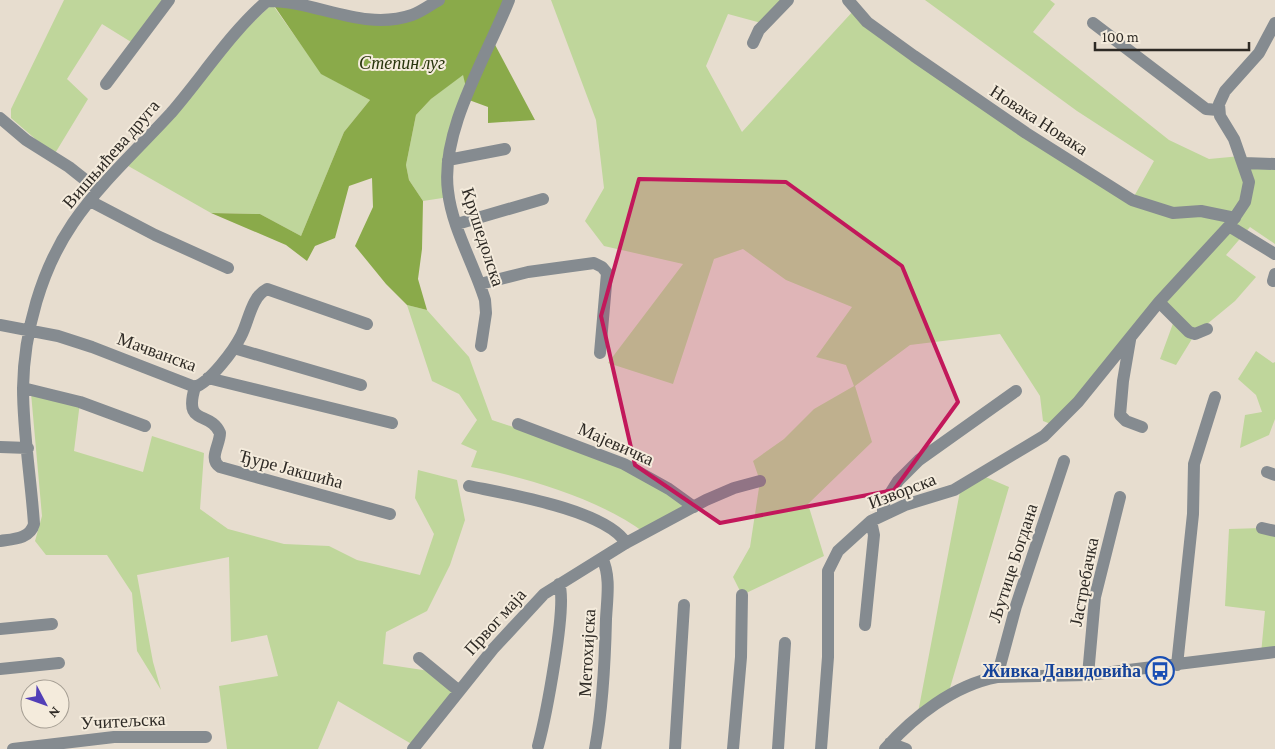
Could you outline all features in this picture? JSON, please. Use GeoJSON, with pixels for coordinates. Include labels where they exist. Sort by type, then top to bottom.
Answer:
{"type":"FeatureCollection","features":[{"type":"Feature","properties":{"kind":"street"},"geometry":{"type":"LineString","coordinates":[[106,84],[169,0]]}},
{"type":"Feature","properties":{"kind":"street"},"geometry":{"type":"LineString","coordinates":[[267,0],[288,1],[355,17],[382,20],[412,15],[439,0]]}},
{"type":"Feature","properties":{"kind":"street","name":"Вишњићева друга"},"geometry":{"type":"LineString","coordinates":[[0,541],[24,537],[33,529],[23,388],[28,330],[41,290],[56,254],[66,235],[94,196],[171,112],[210,63],[267,0]]}},
{"type":"Feature","properties":{"kind":"street","name":"Крушедолска"},"geometry":{"type":"LineString","coordinates":[[481,346],[486,313],[480,284],[457,224],[447,190],[448,160],[462,108],[493,41],[509,0]]}},
{"type":"Feature","properties":{"kind":"street"},"geometry":{"type":"LineString","coordinates":[[753,43],[759,30],[788,0]]}},
{"type":"Feature","properties":{"kind":"street","name":"Новака Новака"},"geometry":{"type":"LineString","coordinates":[[848,0],[867,22],[890,40],[1026,133],[1132,200],[1173,213],[1201,211],[1232,222],[1275,254]]}},
{"type":"Feature","properties":{"kind":"street"},"geometry":{"type":"LineString","coordinates":[[1093,22],[1206,109],[1218,110],[1225,91],[1259,53],[1275,23]]}},
{"type":"Feature","properties":{"kind":"street","name":"Изворска"},"geometry":{"type":"LineString","coordinates":[[821,749],[828,657],[828,571],[838,551],[871,521],[905,505],[954,490],[1044,436],[1078,402],[1160,302],[1232,222],[1245,202],[1249,182],[1244,163],[1218,110]]}},
{"type":"Feature","properties":{"kind":"street"},"geometry":{"type":"LineString","coordinates":[[0,118],[26,140],[69,167],[94,196],[155,234],[228,268]]}},
{"type":"Feature","properties":{"kind":"street"},"geometry":{"type":"LineString","coordinates":[[448,160],[505,148]]}},
{"type":"Feature","properties":{"kind":"street"},"geometry":{"type":"LineString","coordinates":[[1244,163],[1275,164]]}},
{"type":"Feature","properties":{"kind":"street"},"geometry":{"type":"LineString","coordinates":[[457,224],[543,199]]}},
{"type":"Feature","properties":{"kind":"street"},"geometry":{"type":"LineString","coordinates":[[480,284],[528,272],[594,263],[602,267],[607,273],[600,353]]}},
{"type":"Feature","properties":{"kind":"street","name":"Мачванска"},"geometry":{"type":"LineString","coordinates":[[0,325],[28,330],[92,347],[195,387],[208,378],[234,348],[258,296],[267,289],[367,324]]}},
{"type":"Feature","properties":{"kind":"street"},"geometry":{"type":"LineString","coordinates":[[1160,302],[1189,332],[1195,334],[1207,329]]}},
{"type":"Feature","properties":{"kind":"street"},"geometry":{"type":"LineString","coordinates":[[1130,338],[1120,414],[1126,421],[1142,427]]}},
{"type":"Feature","properties":{"kind":"street"},"geometry":{"type":"LineString","coordinates":[[234,348],[361,384]]}},
{"type":"Feature","properties":{"kind":"street"},"geometry":{"type":"LineString","coordinates":[[208,378],[392,423]]}},
{"type":"Feature","properties":{"kind":"street","name":"Ђуре Јакшића"},"geometry":{"type":"LineString","coordinates":[[195,387],[191,403],[192,411],[199,418],[214,425],[220,433],[214,456],[216,465],[220,468],[390,514]]}},
{"type":"Feature","properties":{"kind":"street"},"geometry":{"type":"LineString","coordinates":[[23,388],[80,402],[145,426]]}},
{"type":"Feature","properties":{"kind":"street"},"geometry":{"type":"LineString","coordinates":[[884,514],[883,506],[886,500],[907,470],[1016,390]]}},
{"type":"Feature","properties":{"kind":"street"},"geometry":{"type":"LineString","coordinates":[[1177,665],[1192,514],[1192,472],[1214,397]]}},
{"type":"Feature","properties":{"kind":"street","name":"Мајевичка"},"geometry":{"type":"LineString","coordinates":[[518,424],[624,464],[669,488],[694,507]]}},
{"type":"Feature","properties":{"kind":"street"},"geometry":{"type":"LineString","coordinates":[[0,447],[28,448]]}},
{"type":"Feature","properties":{"kind":"street","name":"Љутице Богдана"},"geometry":{"type":"LineString","coordinates":[[997,677],[1016,606],[1064,461]]}},
{"type":"Feature","properties":{"kind":"street","name":"Првог маја"},"geometry":{"type":"LineString","coordinates":[[413,749],[493,649],[537,600],[559,584],[626,543],[721,493],[760,481]]}},
{"type":"Feature","properties":{"kind":"street"},"geometry":{"type":"LineString","coordinates":[[469,486],[523,497],[575,512],[613,530],[622,536],[626,543]]}},
{"type":"Feature","properties":{"kind":"street","name":"Јастребачка"},"geometry":{"type":"LineString","coordinates":[[1088,675],[1095,597],[1120,496]]}},
{"type":"Feature","properties":{"kind":"street"},"geometry":{"type":"LineString","coordinates":[[865,625],[874,535],[871,521]]}},
{"type":"Feature","properties":{"kind":"street"},"geometry":{"type":"LineString","coordinates":[[1262,528],[1275,531]]}},
{"type":"Feature","properties":{"kind":"street","name":"Метохијска"},"geometry":{"type":"LineString","coordinates":[[595,749],[604,688],[607,590],[605,565],[602,558]]}},
{"type":"Feature","properties":{"kind":"street"},"geometry":{"type":"LineString","coordinates":[[538,746],[547,705],[560,618],[562,596],[559,584]]}},
{"type":"Feature","properties":{"kind":"street"},"geometry":{"type":"LineString","coordinates":[[733,749],[741,666],[742,595]]}},
{"type":"Feature","properties":{"kind":"street"},"geometry":{"type":"LineString","coordinates":[[675,749],[684,605]]}},
{"type":"Feature","properties":{"kind":"street"},"geometry":{"type":"LineString","coordinates":[[0,629],[52,624]]}},
{"type":"Feature","properties":{"kind":"street"},"geometry":{"type":"LineString","coordinates":[[778,749],[785,643]]}},
{"type":"Feature","properties":{"kind":"street"},"geometry":{"type":"LineString","coordinates":[[887,746],[905,728],[953,694],[971,684],[997,677],[1088,675],[1275,652]]}},
{"type":"Feature","properties":{"kind":"street"},"geometry":{"type":"LineString","coordinates":[[419,658],[459,691]]}},
{"type":"Feature","properties":{"kind":"street"},"geometry":{"type":"LineString","coordinates":[[0,669],[59,663]]}},
{"type":"Feature","properties":{"kind":"street","name":"Учитељска"},"geometry":{"type":"LineString","coordinates":[[13,749],[114,737],[206,737]]}},
{"type":"Feature","properties":{"kind":"street"},"geometry":{"type":"LineString","coordinates":[[887,746],[906,749]]}},
{"type":"Feature","properties":{"kind":"highlighted area"},"geometry":{"type":"Polygon","coordinates":[[[639,179],[786,182],[902,266],[958,402],[894,490],[720,523],[635,465],[601,316],[639,179]]]}},
{"type":"Feature","properties":{"kind":"green space"},"geometry":{"type":"Polygon","coordinates":[[[64,0],[169,0],[136,45],[102,24],[67,79],[88,99],[54,155],[11,118],[11,109],[64,0]]]}},
{"type":"Feature","properties":{"kind":"green space","name":"Степин луг"},"geometry":{"type":"Polygon","coordinates":[[[439,0],[509,0],[493,41],[535,120],[488,123],[488,107],[469,100],[463,75],[431,99],[416,115],[406,165],[409,180],[423,201],[422,249],[418,279],[427,310],[407,305],[386,284],[355,246],[373,207],[372,178],[349,186],[335,238],[315,246],[307,261],[286,245],[211,213],[260,214],[301,236],[344,132],[370,100],[321,74],[273,4],[382,20],[439,0]]]}},
{"type":"Feature","properties":{"kind":"green space"},"geometry":{"type":"Polygon","coordinates":[[[551,0],[788,0],[765,24],[728,14],[706,66],[742,132],[855,9],[1132,200],[1154,161],[1077,111],[925,0],[1050,0],[1055,4],[1033,32],[1169,140],[1209,159],[1241,156],[1275,164],[1275,244],[1250,227],[1226,255],[1256,277],[1235,301],[1195,334],[1176,365],[1160,359],[1175,318],[1159,302],[1056,426],[1043,421],[1040,396],[1000,334],[910,345],[855,386],[872,442],[808,504],[824,556],[742,595],[733,577],[750,547],[760,481],[753,461],[784,439],[814,409],[854,386],[846,365],[816,357],[852,307],[786,280],[743,249],[714,259],[673,384],[608,363],[683,264],[604,246],[585,221],[604,188],[596,120],[551,0]]]}},
{"type":"Feature","properties":{"kind":"green space"},"geometry":{"type":"Polygon","coordinates":[[[272,4],[322,74],[370,100],[344,132],[301,236],[260,214],[211,213],[123,163],[210,63],[272,4]]]}},
{"type":"Feature","properties":{"kind":"green space"},"geometry":{"type":"Polygon","coordinates":[[[463,74],[468,93],[461,107],[449,197],[423,201],[409,180],[406,165],[416,115],[431,99],[463,74]]]}},
{"type":"Feature","properties":{"kind":"green space"},"geometry":{"type":"Polygon","coordinates":[[[407,305],[427,310],[469,357],[492,420],[624,464],[694,507],[645,533],[606,510],[562,491],[539,483],[471,467],[477,451],[461,444],[477,420],[459,394],[432,381],[407,305]]]}},
{"type":"Feature","properties":{"kind":"green space"},"geometry":{"type":"Polygon","coordinates":[[[1256,351],[1273,363],[1275,362],[1275,419],[1269,435],[1240,448],[1245,415],[1262,412],[1256,395],[1238,379],[1256,351]]]}},
{"type":"Feature","properties":{"kind":"green space"},"geometry":{"type":"Polygon","coordinates":[[[31,393],[80,402],[74,451],[143,472],[152,436],[204,453],[200,509],[228,529],[284,544],[329,546],[357,560],[420,575],[434,534],[415,498],[418,470],[457,480],[465,520],[450,565],[427,611],[386,632],[383,664],[436,672],[459,691],[415,746],[338,701],[318,749],[227,749],[219,686],[278,676],[267,635],[231,642],[229,557],[137,575],[153,662],[161,690],[137,651],[132,593],[107,555],[46,555],[35,541],[42,516],[31,393]]]}},
{"type":"Feature","properties":{"kind":"green space"},"geometry":{"type":"Polygon","coordinates":[[[981,475],[1009,487],[947,698],[917,718],[961,486],[981,475]]]}},
{"type":"Feature","properties":{"kind":"green space"},"geometry":{"type":"Polygon","coordinates":[[[1262,528],[1275,531],[1275,652],[1261,654],[1265,611],[1225,606],[1229,529],[1262,528]]]}},
{"type":"Feature","properties":{"kind":"place","name":"Живка Давидовића"},"geometry":{"type":"Point","coordinates":[1160,671]}}]}
